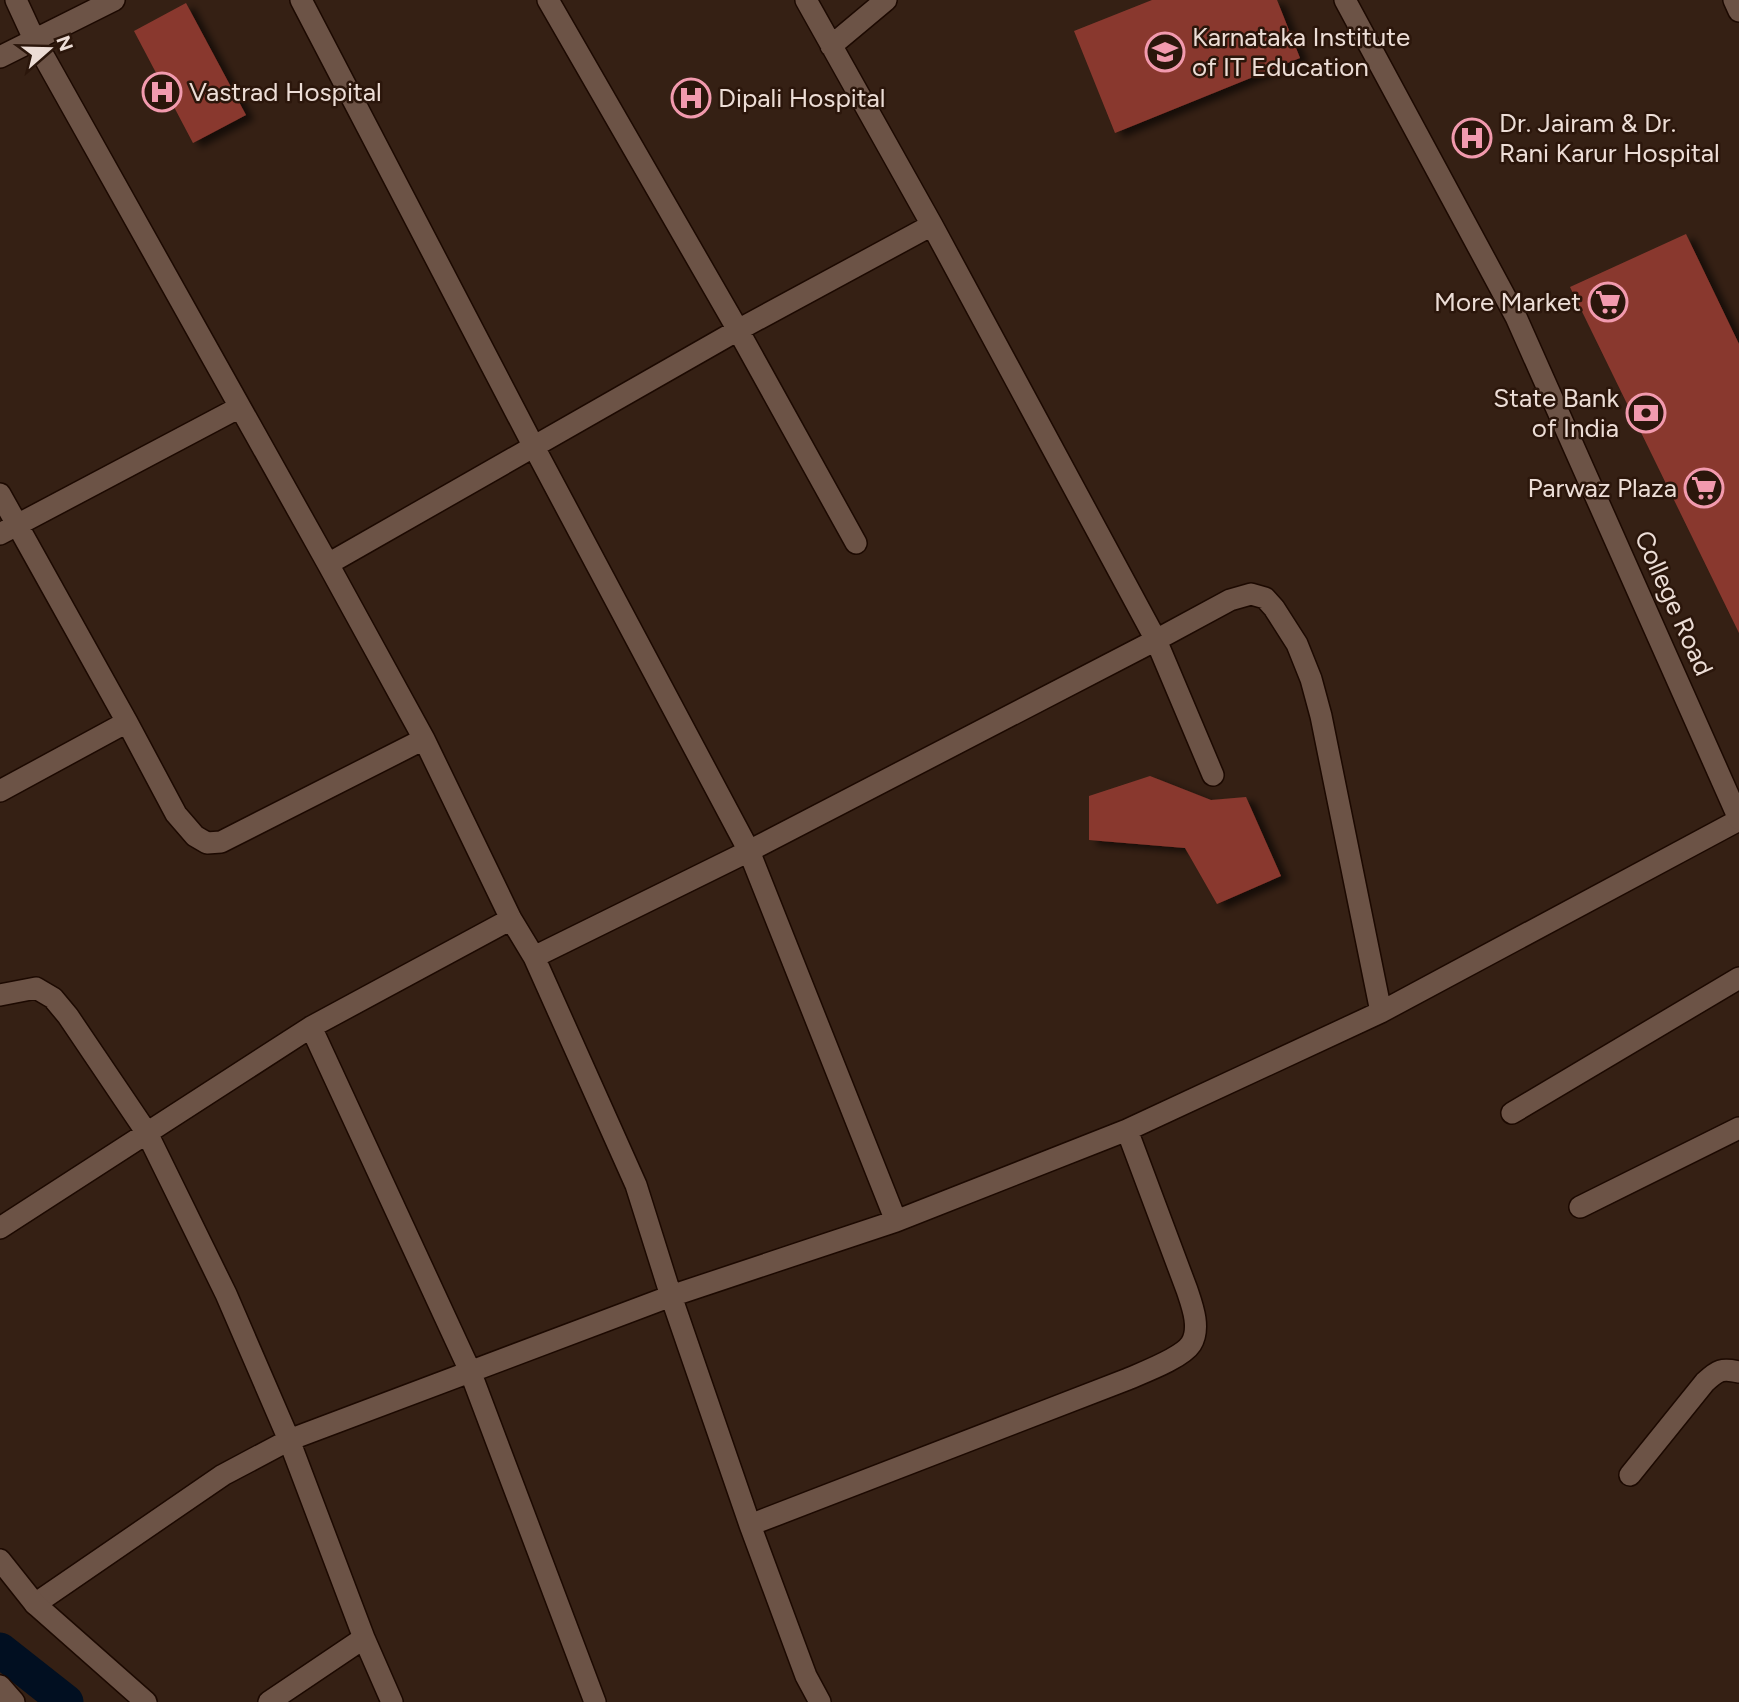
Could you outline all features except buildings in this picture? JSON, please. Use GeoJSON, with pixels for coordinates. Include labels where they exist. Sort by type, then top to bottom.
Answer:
{"type":"FeatureCollection","features":[{"type":"Feature","properties":{"kind":"street"},"geometry":{"type":"LineString","coordinates":[[16,0],[34,39],[424,739],[511,919],[534,957],[636,1185],[671,1296],[750,1525],[806,1676],[820,1702]]}},
{"type":"Feature","properties":{"kind":"street"},"geometry":{"type":"LineString","coordinates":[[0,57],[114,0]]}},
{"type":"Feature","properties":{"kind":"street"},"geometry":{"type":"LineString","coordinates":[[300,0],[749,851],[896,1221]]}},
{"type":"Feature","properties":{"kind":"street"},"geometry":{"type":"LineString","coordinates":[[548,0],[738,330],[856,543]]}},
{"type":"Feature","properties":{"kind":"street"},"geometry":{"type":"LineString","coordinates":[[806,0],[932,225],[1156,640],[1213,775]]}},
{"type":"Feature","properties":{"kind":"street"},"geometry":{"type":"LineString","coordinates":[[831,46],[886,0]]}},
{"type":"Feature","properties":{"kind":"street","name":"College Road"},"geometry":{"type":"LineString","coordinates":[[1345,0],[1516,317],[1739,819]]}},
{"type":"Feature","properties":{"kind":"street"},"geometry":{"type":"LineString","coordinates":[[1734,0],[1739,11]]}},
{"type":"Feature","properties":{"kind":"street"},"geometry":{"type":"LineString","coordinates":[[328,564],[738,330],[932,225]]}},
{"type":"Feature","properties":{"kind":"street"},"geometry":{"type":"LineString","coordinates":[[9,530],[240,407]]}},
{"type":"Feature","properties":{"kind":"street"},"geometry":{"type":"LineString","coordinates":[[0,494],[9,530],[127,722],[176,814],[195,835],[207,843],[221,842],[424,739]]}},
{"type":"Feature","properties":{"kind":"street"},"geometry":{"type":"LineString","coordinates":[[534,957],[749,851],[1230,600],[1251,594],[1265,598],[1274,608],[1297,644],[1311,678],[1381,1012]]}},
{"type":"Feature","properties":{"kind":"street"},"geometry":{"type":"LineString","coordinates":[[0,791],[127,722]]}},
{"type":"Feature","properties":{"kind":"street"},"geometry":{"type":"LineString","coordinates":[[35,1604],[223,1475],[289,1440],[671,1296],[896,1221],[1127,1130],[1381,1012],[1739,819]]}},
{"type":"Feature","properties":{"kind":"street"},"geometry":{"type":"LineString","coordinates":[[0,1228],[311,1027],[511,919]]}},
{"type":"Feature","properties":{"kind":"street"},"geometry":{"type":"LineString","coordinates":[[1512,1113],[1739,978]]}},
{"type":"Feature","properties":{"kind":"street"},"geometry":{"type":"LineString","coordinates":[[0,995],[36,988],[53,998],[147,1133],[226,1294],[289,1440],[392,1702]]}},
{"type":"Feature","properties":{"kind":"street"},"geometry":{"type":"LineString","coordinates":[[311,1027],[470,1371],[596,1702]]}},
{"type":"Feature","properties":{"kind":"street"},"geometry":{"type":"LineString","coordinates":[[1580,1207],[1739,1128]]}},
{"type":"Feature","properties":{"kind":"street"},"geometry":{"type":"LineString","coordinates":[[750,1525],[1128,1379],[1172,1360],[1191,1344],[1195,1330],[1194,1312],[1127,1130]]}},
{"type":"Feature","properties":{"kind":"street"},"geometry":{"type":"LineString","coordinates":[[1630,1475],[1705,1381],[1716,1372],[1727,1369],[1739,1372]]}},
{"type":"Feature","properties":{"kind":"street"},"geometry":{"type":"LineString","coordinates":[[0,1560],[35,1604],[146,1702]]}},
{"type":"Feature","properties":{"kind":"street"},"geometry":{"type":"LineString","coordinates":[[269,1702],[365,1638]]}},
{"type":"Feature","properties":{"kind":"street"},"geometry":{"type":"LineString","coordinates":[[0,1686],[14,1702]]}},
{"type":"Feature","properties":{"kind":"waterway"},"geometry":{"type":"LineString","coordinates":[[0,1650],[66,1702]]}},
{"type":"Feature","properties":{"kind":"place","name":"Karnataka Institute of IT Education"},"geometry":{"type":"Point","coordinates":[1165,52]}},
{"type":"Feature","properties":{"kind":"place","name":"Vastrad Hospital"},"geometry":{"type":"Point","coordinates":[162,92]}},
{"type":"Feature","properties":{"kind":"place","name":"Dipali Hospital"},"geometry":{"type":"Point","coordinates":[691,98]}},
{"type":"Feature","properties":{"kind":"place","name":"Dr. Jairam & Dr. Rani Karur Hospital"},"geometry":{"type":"Point","coordinates":[1472,138]}},
{"type":"Feature","properties":{"kind":"place","name":"More Market"},"geometry":{"type":"Point","coordinates":[1608,302]}},
{"type":"Feature","properties":{"kind":"place","name":"State Bank of India"},"geometry":{"type":"Point","coordinates":[1646,413]}},
{"type":"Feature","properties":{"kind":"place","name":"Parwaz Plaza"},"geometry":{"type":"Point","coordinates":[1704,488]}}]}
